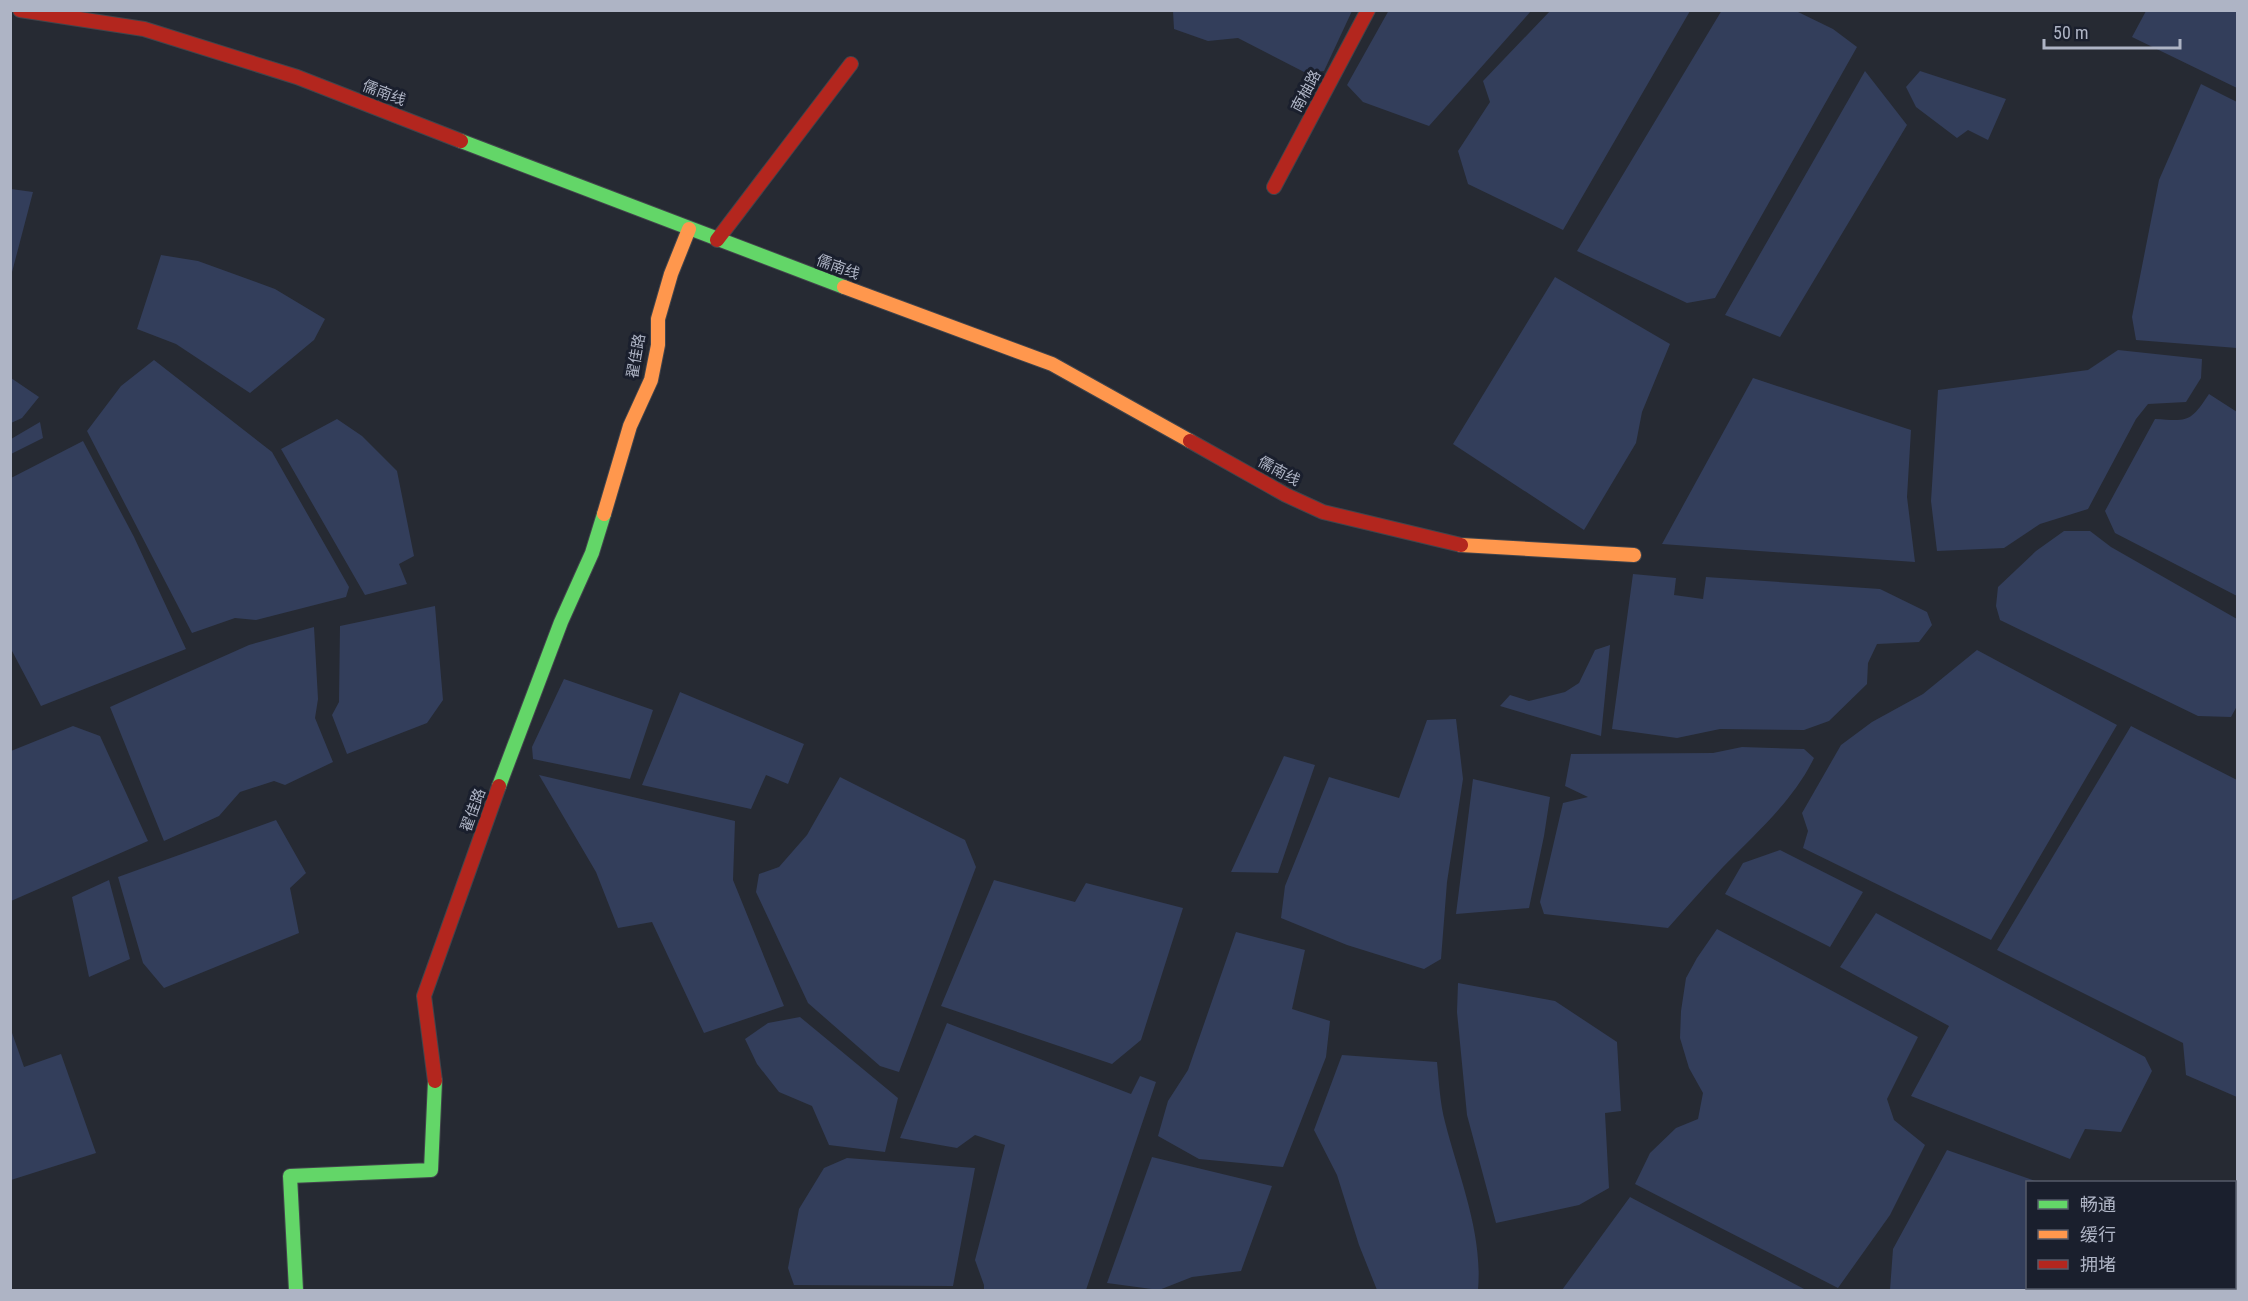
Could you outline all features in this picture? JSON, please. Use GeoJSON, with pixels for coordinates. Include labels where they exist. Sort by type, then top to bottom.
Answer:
{"type":"FeatureCollection","features":[{"type":"Feature","properties":{"kind":"street","name":"儒南线"},"geometry":{"type":"LineString","coordinates":[[20,10],[144,29],[297,77],[717,240],[1052,364],[1286,495],[1323,512],[1459,545],[1634,555]]}},
{"type":"Feature","properties":{"kind":"street","name":"南柚路"},"geometry":{"type":"LineString","coordinates":[[1274,187],[1368,10]]}},
{"type":"Feature","properties":{"kind":"street"},"geometry":{"type":"LineString","coordinates":[[717,240],[851,64]]}},
{"type":"Feature","properties":{"kind":"street","name":"翟佳路"},"geometry":{"type":"LineString","coordinates":[[296,1290],[290,1176],[431,1170],[435,1076],[424,996],[552,644],[592,553],[630,426],[651,380],[658,345],[658,319],[671,274],[689,229]]}},
{"type":"Feature","properties":{"kind":"water"},"geometry":{"type":"Polygon","coordinates":[[[1173,10],[1352,11],[1324,71],[1306,73],[1238,38],[1208,41],[1174,29],[1173,10]]]}},
{"type":"Feature","properties":{"kind":"water"},"geometry":{"type":"Polygon","coordinates":[[[1389,10],[1531,11],[1429,126],[1363,102],[1347,85],[1389,10]]]}},
{"type":"Feature","properties":{"kind":"water"},"geometry":{"type":"Polygon","coordinates":[[[1722,10],[1796,11],[1833,29],[1857,47],[1715,298],[1687,303],[1577,251],[1722,10]]]}},
{"type":"Feature","properties":{"kind":"water"},"geometry":{"type":"Polygon","coordinates":[[[1550,11],[1690,11],[1563,230],[1468,184],[1458,151],[1490,102],[1483,81],[1550,11]]]}},
{"type":"Feature","properties":{"kind":"water"},"geometry":{"type":"Polygon","coordinates":[[[2146,11],[2237,11],[2237,88],[2132,37],[2146,11]]]}},
{"type":"Feature","properties":{"kind":"water"},"geometry":{"type":"Polygon","coordinates":[[[1865,71],[1907,125],[1780,337],[1725,315],[1865,71]]]}},
{"type":"Feature","properties":{"kind":"water"},"geometry":{"type":"Polygon","coordinates":[[[1920,71],[2006,99],[1988,140],[1968,130],[1957,138],[1916,107],[1906,87],[1920,71]]]}},
{"type":"Feature","properties":{"kind":"water"},"geometry":{"type":"Polygon","coordinates":[[[2201,84],[2237,102],[2237,348],[2136,340],[2132,317],[2159,180],[2201,84]]]}},
{"type":"Feature","properties":{"kind":"water"},"geometry":{"type":"Polygon","coordinates":[[[10,189],[33,192],[11,276],[10,189]]]}},
{"type":"Feature","properties":{"kind":"water"},"geometry":{"type":"Polygon","coordinates":[[[161,255],[198,261],[275,289],[325,319],[314,340],[250,393],[176,344],[137,329],[161,255]]]}},
{"type":"Feature","properties":{"kind":"water"},"geometry":{"type":"Polygon","coordinates":[[[1555,277],[1670,344],[1642,412],[1636,443],[1584,530],[1453,444],[1555,277]]]}},
{"type":"Feature","properties":{"kind":"water"},"geometry":{"type":"Polygon","coordinates":[[[2118,350],[2202,359],[2201,378],[2186,402],[2148,404],[2136,419],[2088,509],[2040,524],[2004,548],[1937,551],[1931,501],[1938,390],[2088,370],[2118,350]]]}},
{"type":"Feature","properties":{"kind":"water"},"geometry":{"type":"Polygon","coordinates":[[[154,360],[272,452],[349,587],[346,597],[256,620],[235,618],[192,633],[87,431],[121,386],[154,360]]]}},
{"type":"Feature","properties":{"kind":"water"},"geometry":{"type":"Polygon","coordinates":[[[11,378],[39,397],[22,418],[11,423],[11,378]]]}},
{"type":"Feature","properties":{"kind":"water"},"geometry":{"type":"Polygon","coordinates":[[[1753,378],[1911,430],[1907,497],[1915,562],[1662,544],[1753,378]]]}},
{"type":"Feature","properties":{"kind":"water"},"geometry":{"type":"Polygon","coordinates":[[[2209,394],[2237,412],[2237,596],[2115,533],[2105,511],[2155,419],[2182,420],[2187,418],[2197,410],[2209,394]]]}},
{"type":"Feature","properties":{"kind":"water"},"geometry":{"type":"Polygon","coordinates":[[[337,419],[362,436],[397,471],[414,556],[399,564],[407,584],[365,595],[281,449],[337,419]]]}},
{"type":"Feature","properties":{"kind":"water"},"geometry":{"type":"Polygon","coordinates":[[[40,422],[43,438],[11,454],[11,439],[40,422]]]}},
{"type":"Feature","properties":{"kind":"water"},"geometry":{"type":"Polygon","coordinates":[[[83,441],[134,537],[186,649],[41,706],[11,649],[11,478],[83,441]]]}},
{"type":"Feature","properties":{"kind":"water"},"geometry":{"type":"Polygon","coordinates":[[[2064,531],[2090,531],[2111,547],[2237,619],[2237,706],[2231,717],[2198,716],[2000,620],[1996,606],[1998,587],[2036,551],[2064,531]]]}},
{"type":"Feature","properties":{"kind":"water"},"geometry":{"type":"Polygon","coordinates":[[[1633,574],[1676,578],[1674,595],[1703,599],[1706,577],[1880,589],[1927,612],[1932,625],[1919,642],[1877,644],[1868,663],[1867,684],[1829,721],[1804,730],[1720,729],[1677,738],[1612,729],[1633,574]]]}},
{"type":"Feature","properties":{"kind":"water"},"geometry":{"type":"Polygon","coordinates":[[[435,606],[443,700],[427,723],[347,754],[332,715],[339,702],[340,626],[435,606]]]}},
{"type":"Feature","properties":{"kind":"water"},"geometry":{"type":"Polygon","coordinates":[[[314,627],[318,699],[315,718],[333,762],[285,785],[274,781],[240,792],[219,816],[164,841],[110,707],[249,645],[314,627]]]}},
{"type":"Feature","properties":{"kind":"water"},"geometry":{"type":"Polygon","coordinates":[[[1610,645],[1601,736],[1500,706],[1510,695],[1529,701],[1565,692],[1579,683],[1595,650],[1610,645]]]}},
{"type":"Feature","properties":{"kind":"water"},"geometry":{"type":"Polygon","coordinates":[[[1977,650],[2117,725],[1991,940],[1803,848],[1808,831],[1802,813],[1841,745],[1872,722],[1923,694],[1977,650]]]}},
{"type":"Feature","properties":{"kind":"water"},"geometry":{"type":"Polygon","coordinates":[[[564,679],[653,710],[630,779],[533,759],[532,747],[564,679]]]}},
{"type":"Feature","properties":{"kind":"water"},"geometry":{"type":"Polygon","coordinates":[[[680,692],[804,744],[788,784],[766,775],[751,809],[642,785],[680,692]]]}},
{"type":"Feature","properties":{"kind":"water"},"geometry":{"type":"Polygon","coordinates":[[[1456,719],[1463,779],[1447,882],[1441,959],[1424,969],[1347,945],[1281,918],[1285,886],[1329,777],[1399,798],[1427,720],[1456,719]]]}},
{"type":"Feature","properties":{"kind":"water"},"geometry":{"type":"Polygon","coordinates":[[[73,726],[100,736],[148,841],[11,901],[11,751],[73,726]]]}},
{"type":"Feature","properties":{"kind":"water"},"geometry":{"type":"Polygon","coordinates":[[[2131,726],[2237,780],[2237,1097],[2186,1075],[2183,1043],[1997,950],[2131,726]]]}},
{"type":"Feature","properties":{"kind":"water"},"geometry":{"type":"Polygon","coordinates":[[[1742,747],[1804,749],[1814,758],[1785,802],[1668,928],[1544,914],[1540,902],[1563,803],[1588,797],[1565,786],[1571,754],[1713,753],[1742,747]]]}},
{"type":"Feature","properties":{"kind":"water"},"geometry":{"type":"Polygon","coordinates":[[[1284,756],[1315,765],[1278,873],[1231,872],[1284,756]]]}},
{"type":"Feature","properties":{"kind":"water"},"geometry":{"type":"Polygon","coordinates":[[[539,775],[735,821],[733,880],[784,1006],[704,1033],[652,922],[618,928],[596,872],[539,775]]]}},
{"type":"Feature","properties":{"kind":"water"},"geometry":{"type":"Polygon","coordinates":[[[840,777],[965,840],[976,867],[899,1072],[880,1066],[808,1003],[756,892],[759,874],[779,867],[807,835],[840,777]]]}},
{"type":"Feature","properties":{"kind":"water"},"geometry":{"type":"Polygon","coordinates":[[[1473,779],[1550,797],[1529,908],[1456,914],[1473,779]]]}},
{"type":"Feature","properties":{"kind":"water"},"geometry":{"type":"Polygon","coordinates":[[[276,820],[306,873],[290,888],[299,933],[164,988],[143,963],[118,877],[276,820]]]}},
{"type":"Feature","properties":{"kind":"water"},"geometry":{"type":"Polygon","coordinates":[[[1780,850],[1863,892],[1830,947],[1725,894],[1743,863],[1780,850]]]}},
{"type":"Feature","properties":{"kind":"water"},"geometry":{"type":"Polygon","coordinates":[[[109,880],[130,959],[89,977],[72,897],[109,880]]]}},
{"type":"Feature","properties":{"kind":"water"},"geometry":{"type":"Polygon","coordinates":[[[994,880],[1075,902],[1086,883],[1183,908],[1141,1040],[1112,1064],[941,1006],[994,880]]]}},
{"type":"Feature","properties":{"kind":"water"},"geometry":{"type":"Polygon","coordinates":[[[1876,913],[2145,1057],[2152,1071],[2121,1132],[2085,1129],[2070,1159],[1911,1096],[1949,1026],[1840,967],[1876,913]]]}},
{"type":"Feature","properties":{"kind":"water"},"geometry":{"type":"Polygon","coordinates":[[[1717,929],[1918,1037],[1887,1099],[1894,1120],[1925,1145],[1890,1215],[1838,1288],[1635,1184],[1650,1153],[1676,1128],[1698,1119],[1703,1093],[1689,1068],[1680,1038],[1681,1011],[1686,978],[1717,929]]]}},
{"type":"Feature","properties":{"kind":"water"},"geometry":{"type":"Polygon","coordinates":[[[1236,932],[1305,950],[1292,1009],[1330,1021],[1326,1057],[1283,1167],[1199,1159],[1158,1136],[1168,1101],[1188,1070],[1236,932]]]}},
{"type":"Feature","properties":{"kind":"water"},"geometry":{"type":"Polygon","coordinates":[[[1458,983],[1555,1001],[1617,1042],[1621,1111],[1605,1113],[1609,1188],[1579,1205],[1496,1223],[1467,1115],[1457,1012],[1458,983]]]}},
{"type":"Feature","properties":{"kind":"water"},"geometry":{"type":"Polygon","coordinates":[[[800,1017],[898,1098],[885,1152],[829,1145],[812,1106],[779,1092],[757,1064],[745,1039],[768,1023],[800,1017]]]}},
{"type":"Feature","properties":{"kind":"water"},"geometry":{"type":"Polygon","coordinates":[[[947,1023],[1131,1094],[1140,1076],[1156,1082],[1086,1290],[984,1290],[975,1260],[1005,1145],[975,1135],[957,1148],[900,1138],[947,1023]]]}},
{"type":"Feature","properties":{"kind":"water"},"geometry":{"type":"Polygon","coordinates":[[[11,1030],[24,1067],[61,1054],[96,1153],[11,1180],[11,1030]]]}},
{"type":"Feature","properties":{"kind":"water"},"geometry":{"type":"Polygon","coordinates":[[[1342,1055],[1437,1062],[1443,1115],[1469,1205],[1477,1247],[1478,1290],[1377,1290],[1359,1245],[1337,1175],[1314,1130],[1342,1055]]]}},
{"type":"Feature","properties":{"kind":"water"},"geometry":{"type":"Polygon","coordinates":[[[1947,1150],[2035,1181],[2026,1181],[2026,1289],[2206,1289],[1890,1290],[1893,1249],[1947,1150]]]}},
{"type":"Feature","properties":{"kind":"water"},"geometry":{"type":"Polygon","coordinates":[[[1152,1157],[1272,1186],[1241,1271],[1192,1277],[1159,1290],[1107,1283],[1152,1157]]]}},
{"type":"Feature","properties":{"kind":"water"},"geometry":{"type":"Polygon","coordinates":[[[847,1158],[975,1168],[953,1286],[794,1285],[788,1268],[799,1209],[824,1168],[847,1158]]]}},
{"type":"Feature","properties":{"kind":"water"},"geometry":{"type":"Polygon","coordinates":[[[1630,1197],[1806,1290],[1562,1290],[1630,1197]]]}},
{"type":"Feature","properties":{"kind":"traffic: fast"},"geometry":{"type":"LineString","coordinates":[[461,141],[844,287]]}},
{"type":"Feature","properties":{"kind":"traffic: fast"},"geometry":{"type":"LineString","coordinates":[[499,786],[561,622],[592,553],[604,514]]}},
{"type":"Feature","properties":{"kind":"traffic: fast"},"geometry":{"type":"LineString","coordinates":[[296,1290],[290,1176],[431,1170],[435,1081]]}},
{"type":"Feature","properties":{"kind":"traffic: slow"},"geometry":{"type":"LineString","coordinates":[[604,514],[630,426],[651,380],[658,345],[658,319],[671,274],[689,229]]}},
{"type":"Feature","properties":{"kind":"traffic: slow"},"geometry":{"type":"LineString","coordinates":[[844,287],[1052,364],[1190,441]]}},
{"type":"Feature","properties":{"kind":"traffic: slow"},"geometry":{"type":"LineString","coordinates":[[1461,545],[1634,555]]}},
{"type":"Feature","properties":{"kind":"traffic: jam"},"geometry":{"type":"LineString","coordinates":[[20,10],[144,29],[297,77],[461,141]]}},
{"type":"Feature","properties":{"kind":"traffic: jam"},"geometry":{"type":"LineString","coordinates":[[1274,187],[1368,10]]}},
{"type":"Feature","properties":{"kind":"traffic: jam"},"geometry":{"type":"LineString","coordinates":[[717,240],[851,64]]}},
{"type":"Feature","properties":{"kind":"traffic: jam"},"geometry":{"type":"LineString","coordinates":[[1190,441],[1286,495],[1323,512],[1461,545]]}},
{"type":"Feature","properties":{"kind":"traffic: jam"},"geometry":{"type":"LineString","coordinates":[[435,1081],[424,996],[499,786]]}}]}
